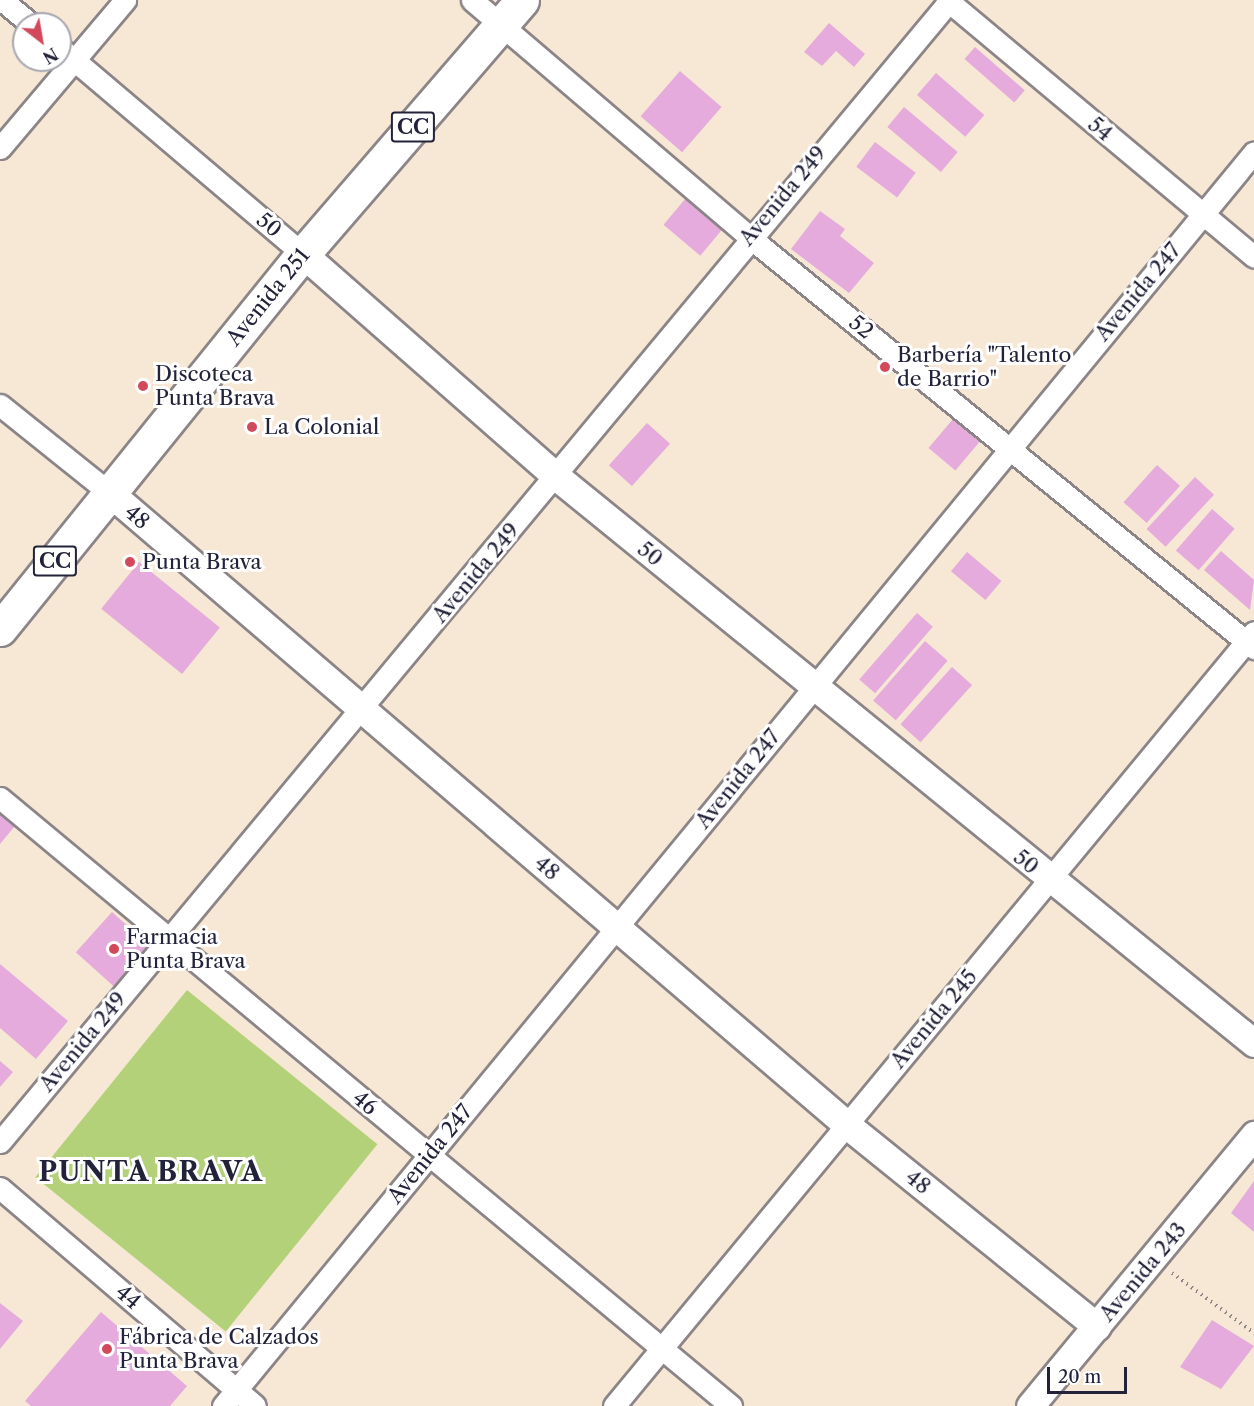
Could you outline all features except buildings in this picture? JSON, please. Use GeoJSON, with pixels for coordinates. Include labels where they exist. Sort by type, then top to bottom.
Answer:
{"type":"FeatureCollection","features":[{"type":"Feature","properties":{"kind":"main road","name":"Avenida 251"},"geometry":{"type":"LineString","coordinates":[[0,629],[303,254],[522,0]]}},
{"type":"Feature","properties":{"kind":"street"},"geometry":{"type":"LineString","coordinates":[[2,0],[16,12]]}},
{"type":"Feature","properties":{"kind":"street"},"geometry":{"type":"LineString","coordinates":[[72,49],[125,0]]}},
{"type":"Feature","properties":{"kind":"street","name":"52"},"geometry":{"type":"LineString","coordinates":[[472,0],[748,236],[1251,641]]}},
{"type":"Feature","properties":{"kind":"street","name":"54"},"geometry":{"type":"LineString","coordinates":[[948,0],[1254,257]]}},
{"type":"Feature","properties":{"kind":"street","name":"Avenida 249"},"geometry":{"type":"LineString","coordinates":[[0,1142],[557,477],[748,236],[948,0]]}},
{"type":"Feature","properties":{"kind":"street","name":"50"},"geometry":{"type":"LineString","coordinates":[[72,58],[303,254],[557,477],[1050,880],[1254,1043]]}},
{"type":"Feature","properties":{"kind":"street"},"geometry":{"type":"LineString","coordinates":[[0,148],[54,72]]}},
{"type":"Feature","properties":{"kind":"street","name":"Avenida 247"},"geometry":{"type":"LineString","coordinates":[[229,1398],[1009,446],[1254,152]]}},
{"type":"Feature","properties":{"kind":"street","name":"48"},"geometry":{"type":"LineString","coordinates":[[0,405],[110,493],[363,708],[615,928],[847,1125],[1097,1327]]}},
{"type":"Feature","properties":{"kind":"street","name":"Avenida 245"},"geometry":{"type":"LineString","coordinates":[[614,1406],[1251,641]]}},
{"type":"Feature","properties":{"kind":"street","name":"46"},"geometry":{"type":"LineString","coordinates":[[0,798],[731,1406]]}},
{"type":"Feature","properties":{"kind":"street","name":"Avenida 243"},"geometry":{"type":"LineString","coordinates":[[1030,1406],[1154,1260],[1254,1135]]}},
{"type":"Feature","properties":{"kind":"street","name":"44"},"geometry":{"type":"LineString","coordinates":[[0,1188],[229,1398],[255,1406]]}},
{"type":"Feature","properties":{"kind":"path"},"geometry":{"type":"LineString","coordinates":[[1154,1260],[1254,1334]]}},
{"type":"Feature","properties":{"kind":"green space"},"geometry":{"type":"Polygon","coordinates":[[[187,990],[377,1144],[226,1331],[35,1177],[187,990]]]}},
{"type":"Feature","properties":{"kind":"place","name":"Barbería \"Talento de Barrio\""},"geometry":{"type":"Point","coordinates":[885,367]}},
{"type":"Feature","properties":{"kind":"place","name":"Discoteca Punta Brava"},"geometry":{"type":"Point","coordinates":[143,386]}},
{"type":"Feature","properties":{"kind":"place","name":"La Colonial"},"geometry":{"type":"Point","coordinates":[252,427]}},
{"type":"Feature","properties":{"kind":"place","name":"Punta Brava"},"geometry":{"type":"Point","coordinates":[130,562]}},
{"type":"Feature","properties":{"kind":"place","name":"Farmacia Punta Brava"},"geometry":{"type":"Point","coordinates":[114,949]}},
{"type":"Feature","properties":{"kind":"place","name":"Fábrica de Calzados Punta Brava"},"geometry":{"type":"Point","coordinates":[107,1349]}},
{"type":"Feature","properties":{"kind":"district","name":"PUNTA BRAVA"},"geometry":{"type":"Point","coordinates":[151,1172]}}]}
